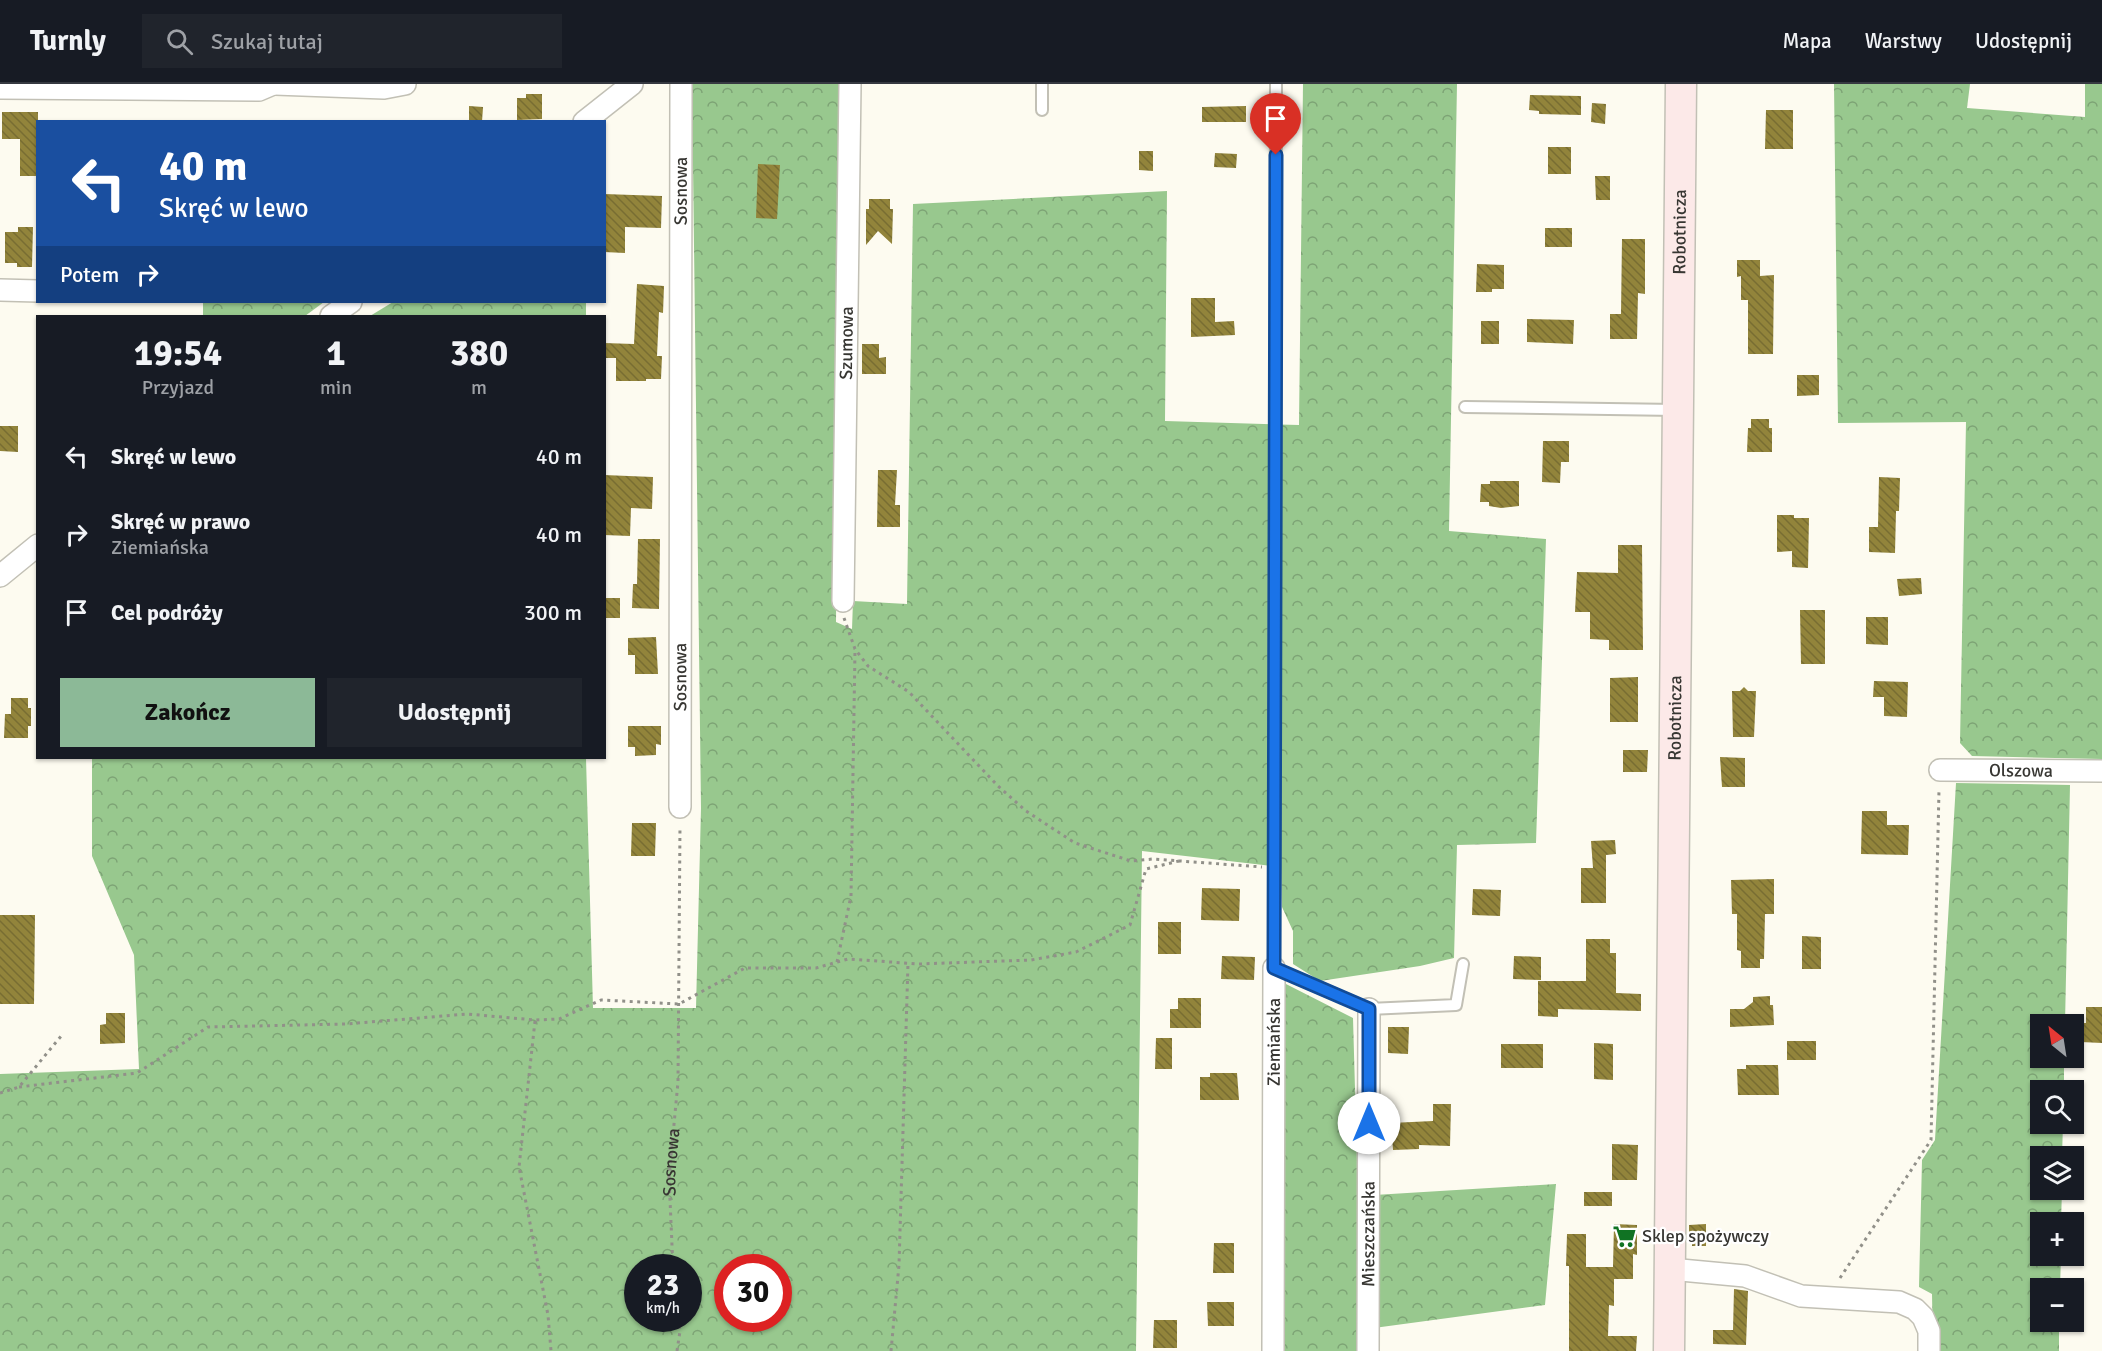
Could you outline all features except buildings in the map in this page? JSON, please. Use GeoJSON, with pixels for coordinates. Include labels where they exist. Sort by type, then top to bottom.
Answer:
{"type":"FeatureCollection","features":[{"type":"Feature","properties":{"kind":"street"},"geometry":{"type":"LineString","coordinates":[[0,88],[259,90],[274,84],[384,88],[405,84]]}},
{"type":"Feature","properties":{"kind":"street"},"geometry":{"type":"LineString","coordinates":[[587,120],[632,84]]}},
{"type":"Feature","properties":{"kind":"street","name":"Sosnowa"},"geometry":{"type":"LineString","coordinates":[[680,807],[681,84]]}},
{"type":"Feature","properties":{"kind":"street","name":"Szumowa"},"geometry":{"type":"LineString","coordinates":[[843,602],[850,84]]}},
{"type":"Feature","properties":{"kind":"street","name":"Robotnicza"},"geometry":{"type":"LineString","coordinates":[[1669,1351],[1681,84]]}},
{"type":"Feature","properties":{"kind":"street"},"geometry":{"type":"LineString","coordinates":[[0,290],[36,291]]}},
{"type":"Feature","properties":{"kind":"street"},"geometry":{"type":"LineString","coordinates":[[332,315],[350,303]]}},
{"type":"Feature","properties":{"kind":"street"},"geometry":{"type":"LineString","coordinates":[[0,576],[36,547]]}},
{"type":"Feature","properties":{"kind":"street","name":"Olszowa"},"geometry":{"type":"LineString","coordinates":[[1940,770],[2102,771]]}},
{"type":"Feature","properties":{"kind":"street","name":"Ziemiańska"},"geometry":{"type":"LineString","coordinates":[[1273,1351],[1274,968]]}},
{"type":"Feature","properties":{"kind":"street","name":"Mieszczańska"},"geometry":{"type":"LineString","coordinates":[[1368,1351],[1369,1009]]}},
{"type":"Feature","properties":{"kind":"street"},"geometry":{"type":"LineString","coordinates":[[1670,1269],[1745,1275],[1802,1296],[1899,1302],[1915,1309],[1923,1317],[1929,1341]]}},
{"type":"Feature","properties":{"kind":"lane"},"geometry":{"type":"LineString","coordinates":[[1042,84],[1042,110]]}},
{"type":"Feature","properties":{"kind":"lane","name":"Ziemiańska"},"geometry":{"type":"LineString","coordinates":[[1274,968],[1276,84]]}},
{"type":"Feature","properties":{"kind":"lane"},"geometry":{"type":"LineString","coordinates":[[1465,407],[1678,410]]}},
{"type":"Feature","properties":{"kind":"lane"},"geometry":{"type":"LineString","coordinates":[[1274,968],[1369,1009],[1456,1005],[1462,964]]}},
{"type":"Feature","properties":{"kind":"path"},"geometry":{"type":"LineString","coordinates":[[843,602],[844,621],[855,649],[868,666],[909,692],[998,786],[1026,812],[1075,843],[1131,861],[1153,859],[1274,868]]}},
{"type":"Feature","properties":{"kind":"path"},"geometry":{"type":"LineString","coordinates":[[837,962],[851,896],[855,649]]}},
{"type":"Feature","properties":{"kind":"path"},"geometry":{"type":"LineString","coordinates":[[1824,1296],[1834,1287],[1930,1140],[1940,770]]}},
{"type":"Feature","properties":{"kind":"path","name":"Sosnowa"},"geometry":{"type":"LineString","coordinates":[[672,1254],[669,1177],[678,1082],[680,807]]}},
{"type":"Feature","properties":{"kind":"path"},"geometry":{"type":"LineString","coordinates":[[0,1093],[19,1087],[136,1073],[208,1027],[346,1024],[467,1014],[535,1020],[559,1019],[601,1000],[679,1004],[746,968],[816,968],[848,959],[908,963],[1031,960],[1076,952],[1130,925],[1146,869],[1179,861]]}},
{"type":"Feature","properties":{"kind":"path"},"geometry":{"type":"LineString","coordinates":[[891,1351],[898,1265],[908,963]]}},
{"type":"Feature","properties":{"kind":"path"},"geometry":{"type":"LineString","coordinates":[[535,1020],[519,1167],[548,1315],[551,1351]]}},
{"type":"Feature","properties":{"kind":"path"},"geometry":{"type":"LineString","coordinates":[[19,1087],[62,1035]]}},
{"type":"Feature","properties":{"kind":"path"},"geometry":{"type":"LineString","coordinates":[[677,1351],[680,1332]]}},
{"type":"Feature","properties":{"kind":"green space"},"geometry":{"type":"Polygon","coordinates":[[[692,84],[841,84],[836,622],[852,629],[853,601],[907,604],[913,204],[1167,191],[1165,421],[1299,425],[1303,84],[1457,84],[1449,531],[1546,539],[1536,843],[1457,845],[1454,958],[1420,966],[1320,981],[1293,964],[1293,931],[1282,907],[1281,867],[1142,851],[1136,1351],[0,1351],[0,1074],[139,1069],[134,955],[92,856],[92,759],[586,759],[593,1008],[696,1008],[701,808],[692,84]]]}},
{"type":"Feature","properties":{"kind":"green space"},"geometry":{"type":"Polygon","coordinates":[[[1834,84],[1970,84],[1967,108],[2085,117],[2085,84],[2102,84],[2102,759],[1972,756],[1960,743],[1966,422],[1838,423],[1834,84]]]}},
{"type":"Feature","properties":{"kind":"green space"},"geometry":{"type":"Polygon","coordinates":[[[203,303],[323,303],[306,315],[203,315],[203,303]]]}},
{"type":"Feature","properties":{"kind":"green space"},"geometry":{"type":"Polygon","coordinates":[[[391,303],[586,303],[586,315],[372,315],[391,303]]]}},
{"type":"Feature","properties":{"kind":"green space"},"geometry":{"type":"Polygon","coordinates":[[[1956,783],[2070,785],[2065,1014],[2030,1014],[2030,1068],[2064,1068],[2064,1080],[2030,1080],[2030,1134],[2063,1134],[2062,1146],[2030,1146],[2030,1200],[2062,1200],[2061,1212],[2030,1212],[2030,1266],[2061,1266],[2060,1278],[2030,1278],[2030,1332],[2059,1332],[2059,1351],[1933,1351],[1932,1294],[1919,1287],[1922,1160],[1935,1140],[1956,783]]]}},
{"type":"Feature","properties":{"kind":"green space"},"geometry":{"type":"Polygon","coordinates":[[[1284,983],[1353,1018],[1358,1196],[1556,1184],[1545,1305],[1359,1330],[1358,1351],[1276,1351],[1284,983]]]}},
{"type":"Feature","properties":{"kind":"place","name":"Sklep spożywczy"},"geometry":{"type":"Point","coordinates":[1624,1236]}},
{"type":"Feature","properties":{"kind":"route"},"geometry":{"type":"LineString","coordinates":[[1276,155],[1274,968],[1369,1009],[1369,1123]]}}]}
